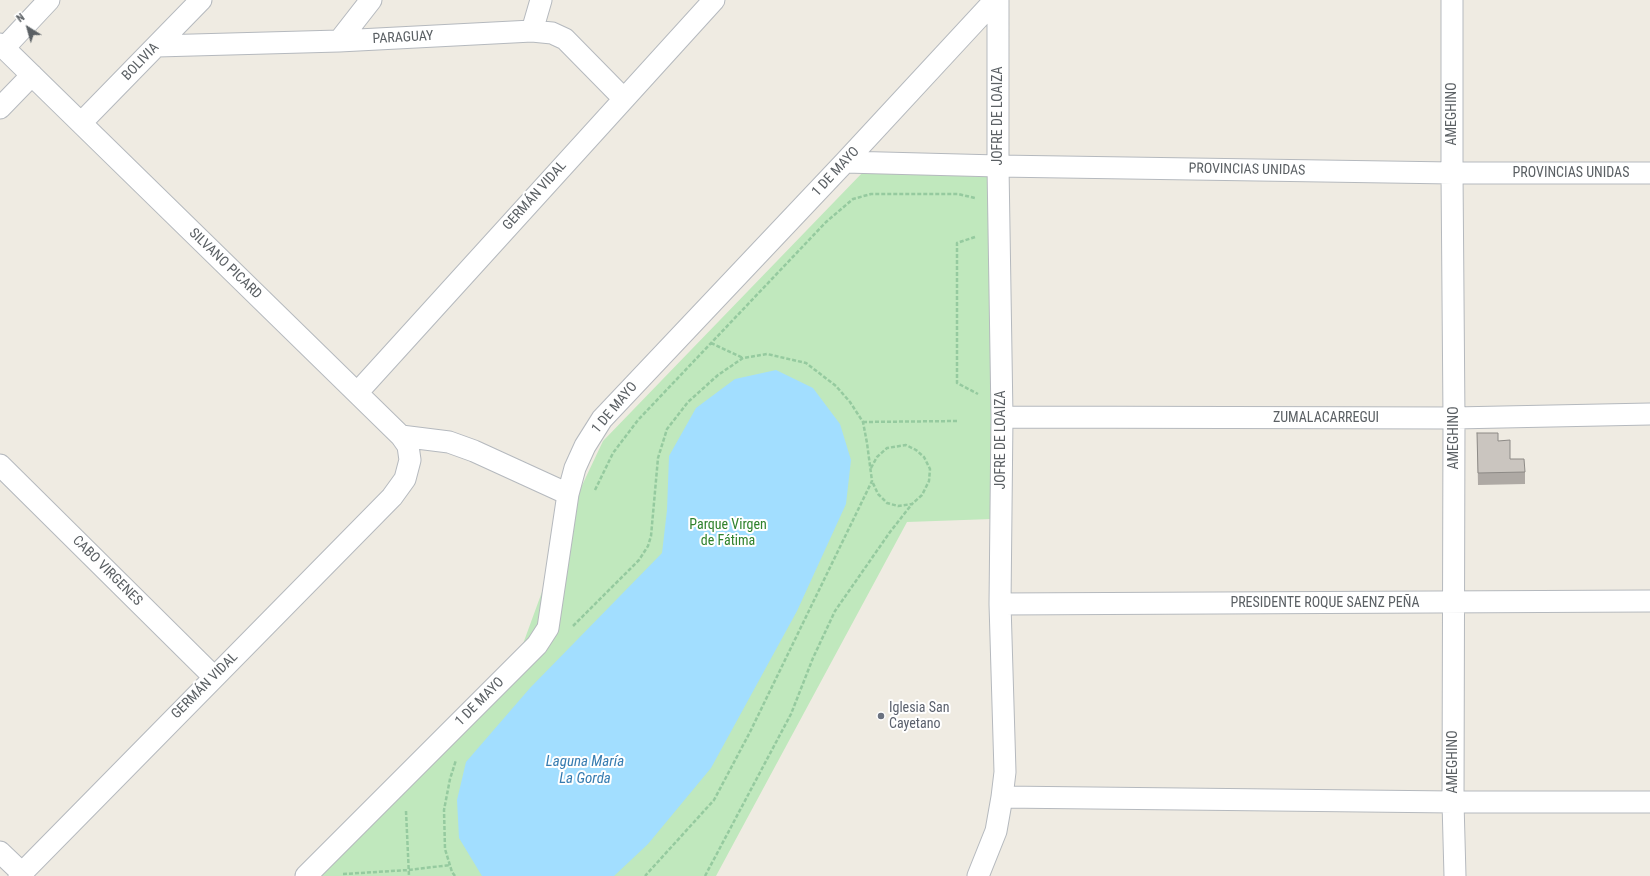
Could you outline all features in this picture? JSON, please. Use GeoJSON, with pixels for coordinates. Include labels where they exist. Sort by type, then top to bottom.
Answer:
{"type":"FeatureCollection","features":[{"type":"Feature","properties":{"kind":"street"},"geometry":{"type":"LineString","coordinates":[[2,46],[49,0]]}},
{"type":"Feature","properties":{"kind":"street","name":"BOLIVIA"},"geometry":{"type":"LineString","coordinates":[[81,123],[201,0]]}},
{"type":"Feature","properties":{"kind":"street"},"geometry":{"type":"LineString","coordinates":[[339,41],[371,0]]}},
{"type":"Feature","properties":{"kind":"street"},"geometry":{"type":"LineString","coordinates":[[532,31],[541,0]]}},
{"type":"Feature","properties":{"kind":"street","name":"GERMÁN VIDAL"},"geometry":{"type":"LineString","coordinates":[[357,393],[623,98],[714,0]]}},
{"type":"Feature","properties":{"kind":"street","name":"1 DE MAYO"},"geometry":{"type":"LineString","coordinates":[[306,876],[537,645],[548,628],[568,494],[575,468],[585,446],[602,419],[845,162],[995,0]]}},
{"type":"Feature","properties":{"kind":"street","name":"JOFRE DE LOAIZA"},"geometry":{"type":"LineString","coordinates":[[978,876],[996,831],[1005,772],[1000,604],[1002,417],[998,166],[998,0]]}},
{"type":"Feature","properties":{"kind":"street","name":"AMEGHINO"},"geometry":{"type":"LineString","coordinates":[[1452,0],[1455,876]]}},
{"type":"Feature","properties":{"kind":"street","name":"PARAGUAY"},"geometry":{"type":"LineString","coordinates":[[157,46],[339,41],[532,31],[552,33],[565,39],[623,98]]}},
{"type":"Feature","properties":{"kind":"street","name":"SILVANO PICARD"},"geometry":{"type":"LineString","coordinates":[[2,46],[401,436],[408,446],[410,460],[405,479],[392,497]]}},
{"type":"Feature","properties":{"kind":"street"},"geometry":{"type":"LineString","coordinates":[[0,108],[32,75]]}},
{"type":"Feature","properties":{"kind":"street","name":"PROVINCIAS UNIDAS"},"geometry":{"type":"LineString","coordinates":[[845,162],[998,166],[1452,173],[1650,173]]}},
{"type":"Feature","properties":{"kind":"street","name":"ZUMALACARREGUI"},"geometry":{"type":"LineString","coordinates":[[1002,417],[1454,418],[1650,414]]}},
{"type":"Feature","properties":{"kind":"street"},"geometry":{"type":"LineString","coordinates":[[401,436],[449,442],[474,451],[568,494]]}},
{"type":"Feature","properties":{"kind":"street","name":"CABO VIRGENES"},"geometry":{"type":"LineString","coordinates":[[0,465],[214,676]]}},
{"type":"Feature","properties":{"kind":"street","name":"GERMÁN VIDAL"},"geometry":{"type":"LineString","coordinates":[[20,875],[214,676],[392,497]]}},
{"type":"Feature","properties":{"kind":"street","name":"PRESIDENTE ROQUE SAENZ PEÑA"},"geometry":{"type":"LineString","coordinates":[[1000,604],[1650,601]]}},
{"type":"Feature","properties":{"kind":"street"},"geometry":{"type":"LineString","coordinates":[[1002,797],[1454,802],[1650,802]]}},
{"type":"Feature","properties":{"kind":"street"},"geometry":{"type":"LineString","coordinates":[[0,852],[20,875]]}},
{"type":"Feature","properties":{"kind":"path"},"geometry":{"type":"LineString","coordinates":[[592,496],[613,453],[638,420],[826,222],[853,199],[871,194],[958,194],[974,197],[979,202]]}},
{"type":"Feature","properties":{"kind":"path"},"geometry":{"type":"LineString","coordinates":[[978,236],[957,243],[957,383],[983,397]]}},
{"type":"Feature","properties":{"kind":"path"},"geometry":{"type":"LineString","coordinates":[[711,343],[743,358]]}},
{"type":"Feature","properties":{"kind":"path"},"geometry":{"type":"LineString","coordinates":[[570,628],[639,560],[648,546],[651,536],[658,458],[667,429],[688,402],[718,375],[743,358],[767,354],[806,363],[836,386],[850,402],[863,422],[872,480],[878,494],[887,503],[898,506],[912,504]]}},
{"type":"Feature","properties":{"kind":"path"},"geometry":{"type":"LineString","coordinates":[[863,422],[958,421]]}},
{"type":"Feature","properties":{"kind":"path"},"geometry":{"type":"LineString","coordinates":[[705,876],[791,714],[813,658],[835,611],[890,532],[912,504],[922,494],[929,482],[930,469],[924,458],[916,450],[906,445],[886,448],[877,457],[871,468]]}},
{"type":"Feature","properties":{"kind":"path"},"geometry":{"type":"LineString","coordinates":[[645,876],[714,800],[750,732],[872,480]]}},
{"type":"Feature","properties":{"kind":"path"},"geometry":{"type":"LineString","coordinates":[[455,876],[445,849],[444,810],[450,779],[459,753]]}},
{"type":"Feature","properties":{"kind":"path"},"geometry":{"type":"LineString","coordinates":[[405,804],[409,876]]}},
{"type":"Feature","properties":{"kind":"path"},"geometry":{"type":"LineString","coordinates":[[336,875],[409,870],[450,865]]}},
{"type":"Feature","properties":{"kind":"green space","name":"Parque Virgen de Fátima"},"geometry":{"type":"Polygon","coordinates":[[[864,171],[989,177],[992,519],[907,522],[716,876],[313,876],[512,674],[577,496],[603,441],[864,171]]]}},
{"type":"Feature","properties":{"kind":"water","name":"Laguna María La Gorda"},"geometry":{"type":"Polygon","coordinates":[[[776,370],[813,388],[840,424],[851,460],[846,504],[797,611],[711,768],[648,844],[614,876],[482,876],[459,838],[457,800],[466,762],[530,688],[662,553],[667,510],[669,456],[696,408],[735,379],[776,370]]]}},
{"type":"Feature","properties":{"kind":"building"},"geometry":{"type":"Polygon","coordinates":[[[1477,433],[1498,433],[1498,441],[1510,440],[1510,459],[1524,459],[1525,472],[1478,473],[1477,433]]]}},
{"type":"Feature","properties":{"kind":"place","name":"Iglesia San Cayetano"},"geometry":{"type":"Point","coordinates":[881,716]}}]}
